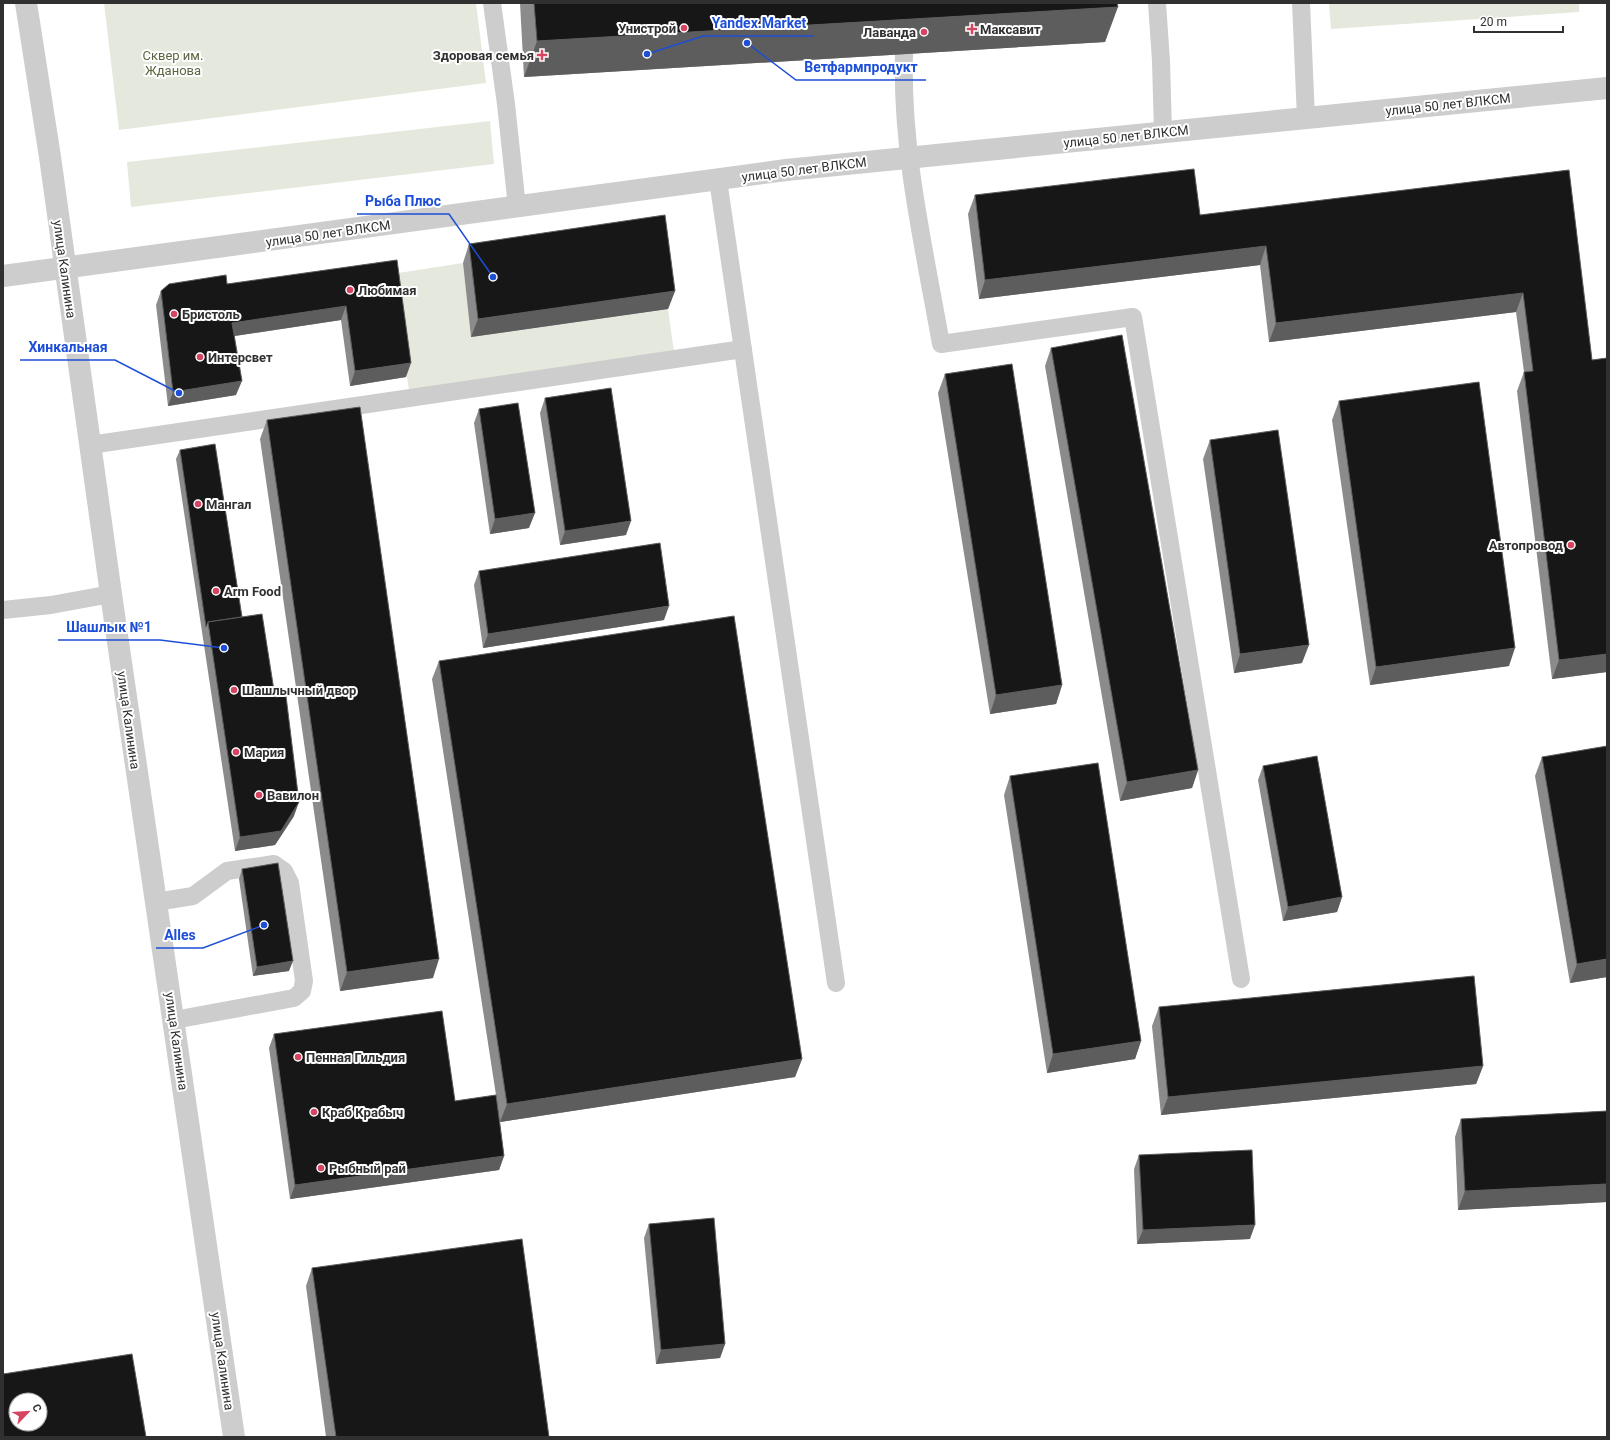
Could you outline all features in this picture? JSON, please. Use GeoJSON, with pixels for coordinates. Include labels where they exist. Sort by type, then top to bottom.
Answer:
{"type":"FeatureCollection","features":[{"type":"Feature","properties":{"kind":"street","name":"улица Калинина"},"geometry":{"type":"LineString","coordinates":[[26,3],[50,157],[64,268],[234,1437]]}},
{"type":"Feature","properties":{"kind":"street","name":"улица 50 лет ВЛКСМ"},"geometry":{"type":"LineString","coordinates":[[3,276],[786,170],[1607,88]]}},
{"type":"Feature","properties":{"kind":"lane"},"geometry":{"type":"LineString","coordinates":[[492,3],[506,104],[517,207]]}},
{"type":"Feature","properties":{"kind":"lane"},"geometry":{"type":"LineString","coordinates":[[1157,3],[1161,61],[1163,132]]}},
{"type":"Feature","properties":{"kind":"lane"},"geometry":{"type":"LineString","coordinates":[[1301,3],[1306,118]]}},
{"type":"Feature","properties":{"kind":"lane"},"geometry":{"type":"LineString","coordinates":[[904,53],[903,81],[908,158],[941,344],[1133,317],[1242,979]]}},
{"type":"Feature","properties":{"kind":"lane"},"geometry":{"type":"LineString","coordinates":[[718,180],[836,983]]}},
{"type":"Feature","properties":{"kind":"lane"},"geometry":{"type":"LineString","coordinates":[[90,445],[743,350]]}},
{"type":"Feature","properties":{"kind":"lane"},"geometry":{"type":"LineString","coordinates":[[3,610],[51,605],[111,594]]}},
{"type":"Feature","properties":{"kind":"lane"},"geometry":{"type":"LineString","coordinates":[[156,902],[193,896],[227,871],[274,864],[284,871],[290,883],[304,981],[302,991],[294,998],[174,1020]]}},
{"type":"Feature","properties":{"kind":"green space","name":"Сквер им. Жданова"},"geometry":{"type":"Polygon","coordinates":[[[104,3],[476,3],[486,83],[119,130],[104,3]]]}},
{"type":"Feature","properties":{"kind":"green space"},"geometry":{"type":"Polygon","coordinates":[[[1329,3],[1579,3],[1579,12],[1331,29],[1329,3]]]}},
{"type":"Feature","properties":{"kind":"green space"},"geometry":{"type":"Polygon","coordinates":[[[490,121],[494,164],[131,207],[127,162],[490,121]]]}},
{"type":"Feature","properties":{"kind":"green space"},"geometry":{"type":"Polygon","coordinates":[[[463,263],[472,337],[668,309],[674,352],[409,390],[392,274],[463,263]]]}},
{"type":"Feature","properties":{"kind":"building"},"geometry":{"type":"Polygon","coordinates":[[[534,3],[1117,3],[1118,7],[537,41],[534,3]]]}},
{"type":"Feature","properties":{"kind":"building","name":"Автопровод"},"geometry":{"type":"Polygon","coordinates":[[[1194,169],[1200,215],[1569,170],[1592,360],[1607,358],[1607,654],[1559,660],[1524,372],[1533,371],[1523,293],[1276,323],[1266,246],[985,280],[975,195],[1194,169]]]}},
{"type":"Feature","properties":{"kind":"building"},"geometry":{"type":"Polygon","coordinates":[[[665,215],[675,291],[478,319],[469,244],[665,215]]]}},
{"type":"Feature","properties":{"kind":"building"},"geometry":{"type":"Polygon","coordinates":[[[397,260],[411,363],[355,371],[346,306],[232,323],[242,381],[173,392],[161,291],[169,284],[226,275],[227,284],[397,260]]]}},
{"type":"Feature","properties":{"kind":"building"},"geometry":{"type":"Polygon","coordinates":[[[1122,335],[1198,770],[1127,782],[1051,348],[1122,335]]]}},
{"type":"Feature","properties":{"kind":"building"},"geometry":{"type":"Polygon","coordinates":[[[1012,364],[1062,685],[996,695],[945,374],[1012,364]]]}},
{"type":"Feature","properties":{"kind":"building"},"geometry":{"type":"Polygon","coordinates":[[[1479,382],[1515,648],[1376,667],[1339,401],[1479,382]]]}},
{"type":"Feature","properties":{"kind":"building"},"geometry":{"type":"Polygon","coordinates":[[[611,388],[631,521],[565,531],[545,398],[611,388]]]}},
{"type":"Feature","properties":{"kind":"building"},"geometry":{"type":"Polygon","coordinates":[[[518,403],[535,513],[495,519],[479,409],[518,403]]]}},
{"type":"Feature","properties":{"kind":"building"},"geometry":{"type":"Polygon","coordinates":[[[360,407],[439,959],[347,972],[267,420],[360,407]]]}},
{"type":"Feature","properties":{"kind":"building"},"geometry":{"type":"Polygon","coordinates":[[[1278,430],[1309,645],[1240,654],[1210,440],[1278,430]]]}},
{"type":"Feature","properties":{"kind":"building"},"geometry":{"type":"Polygon","coordinates":[[[215,444],[242,617],[208,622],[206,627],[180,450],[215,444]]]}},
{"type":"Feature","properties":{"kind":"building"},"geometry":{"type":"Polygon","coordinates":[[[660,543],[669,606],[488,634],[479,571],[660,543]]]}},
{"type":"Feature","properties":{"kind":"building"},"geometry":{"type":"Polygon","coordinates":[[[262,614],[275,697],[286,696],[299,802],[281,831],[240,837],[208,622],[262,614]]]}},
{"type":"Feature","properties":{"kind":"building"},"geometry":{"type":"Polygon","coordinates":[[[734,616],[802,1059],[507,1104],[439,661],[734,616]]]}},
{"type":"Feature","properties":{"kind":"building"},"geometry":{"type":"Polygon","coordinates":[[[1607,746],[1607,959],[1577,964],[1542,757],[1607,746]]]}},
{"type":"Feature","properties":{"kind":"building"},"geometry":{"type":"Polygon","coordinates":[[[1317,756],[1342,897],[1288,907],[1263,766],[1317,756]]]}},
{"type":"Feature","properties":{"kind":"building"},"geometry":{"type":"Polygon","coordinates":[[[1098,763],[1141,1041],[1053,1054],[1010,776],[1098,763]]]}},
{"type":"Feature","properties":{"kind":"building"},"geometry":{"type":"Polygon","coordinates":[[[278,863],[293,961],[257,967],[242,869],[278,863]]]}},
{"type":"Feature","properties":{"kind":"building"},"geometry":{"type":"Polygon","coordinates":[[[1474,976],[1483,1066],[1168,1097],[1159,1007],[1474,976]]]}},
{"type":"Feature","properties":{"kind":"building"},"geometry":{"type":"Polygon","coordinates":[[[442,1011],[455,1101],[496,1095],[504,1156],[295,1185],[274,1034],[442,1011]]]}},
{"type":"Feature","properties":{"kind":"building"},"geometry":{"type":"Polygon","coordinates":[[[1607,1111],[1607,1184],[1465,1191],[1461,1119],[1607,1111]]]}},
{"type":"Feature","properties":{"kind":"building"},"geometry":{"type":"Polygon","coordinates":[[[1252,1150],[1255,1225],[1143,1230],[1139,1155],[1252,1150]]]}},
{"type":"Feature","properties":{"kind":"building"},"geometry":{"type":"Polygon","coordinates":[[[714,1218],[725,1344],[661,1350],[649,1224],[714,1218]]]}},
{"type":"Feature","properties":{"kind":"building"},"geometry":{"type":"Polygon","coordinates":[[[522,1239],[549,1437],[336,1437],[312,1268],[522,1239]]]}},
{"type":"Feature","properties":{"kind":"building"},"geometry":{"type":"Polygon","coordinates":[[[132,1354],[146,1437],[3,1437],[3,1374],[132,1354]]]}},
{"type":"Feature","properties":{"kind":"place","name":"Унистрой"},"geometry":{"type":"Point","coordinates":[684,28]}},
{"type":"Feature","properties":{"kind":"place","name":"Максавит"},"geometry":{"type":"Point","coordinates":[972,29]}},
{"type":"Feature","properties":{"kind":"place","name":"Лаванда"},"geometry":{"type":"Point","coordinates":[924,32]}},
{"type":"Feature","properties":{"kind":"place","name":"Ветфармпродукт"},"geometry":{"type":"Point","coordinates":[747,43]}},
{"type":"Feature","properties":{"kind":"place","name":"Yandex.Market"},"geometry":{"type":"Point","coordinates":[647,54]}},
{"type":"Feature","properties":{"kind":"place","name":"Здоровая семья"},"geometry":{"type":"Point","coordinates":[542,55]}},
{"type":"Feature","properties":{"kind":"place","name":"Рыба Плюс"},"geometry":{"type":"Point","coordinates":[493,277]}},
{"type":"Feature","properties":{"kind":"place","name":"Любимая"},"geometry":{"type":"Point","coordinates":[350,290]}},
{"type":"Feature","properties":{"kind":"place","name":"Бристоль"},"geometry":{"type":"Point","coordinates":[174,314]}},
{"type":"Feature","properties":{"kind":"place","name":"Интерсвет"},"geometry":{"type":"Point","coordinates":[200,357]}},
{"type":"Feature","properties":{"kind":"place","name":"Хинкальная"},"geometry":{"type":"Point","coordinates":[179,393]}},
{"type":"Feature","properties":{"kind":"place","name":"Мангал"},"geometry":{"type":"Point","coordinates":[198,504]}},
{"type":"Feature","properties":{"kind":"place","name":"Автопровод"},"geometry":{"type":"Point","coordinates":[1571,545]}},
{"type":"Feature","properties":{"kind":"place","name":"Arm Food"},"geometry":{"type":"Point","coordinates":[216,591]}},
{"type":"Feature","properties":{"kind":"place","name":"Шашлык №1"},"geometry":{"type":"Point","coordinates":[224,648]}},
{"type":"Feature","properties":{"kind":"place","name":"Шашлычный двор"},"geometry":{"type":"Point","coordinates":[234,690]}},
{"type":"Feature","properties":{"kind":"place","name":"Мария"},"geometry":{"type":"Point","coordinates":[236,752]}},
{"type":"Feature","properties":{"kind":"place","name":"Вавилон"},"geometry":{"type":"Point","coordinates":[259,795]}},
{"type":"Feature","properties":{"kind":"place","name":"Alles"},"geometry":{"type":"Point","coordinates":[264,925]}},
{"type":"Feature","properties":{"kind":"place","name":"Пенная Гильдия"},"geometry":{"type":"Point","coordinates":[298,1057]}},
{"type":"Feature","properties":{"kind":"place","name":"Краб Крабыч"},"geometry":{"type":"Point","coordinates":[314,1112]}},
{"type":"Feature","properties":{"kind":"place","name":"Рыбный рай"},"geometry":{"type":"Point","coordinates":[321,1168]}}]}
